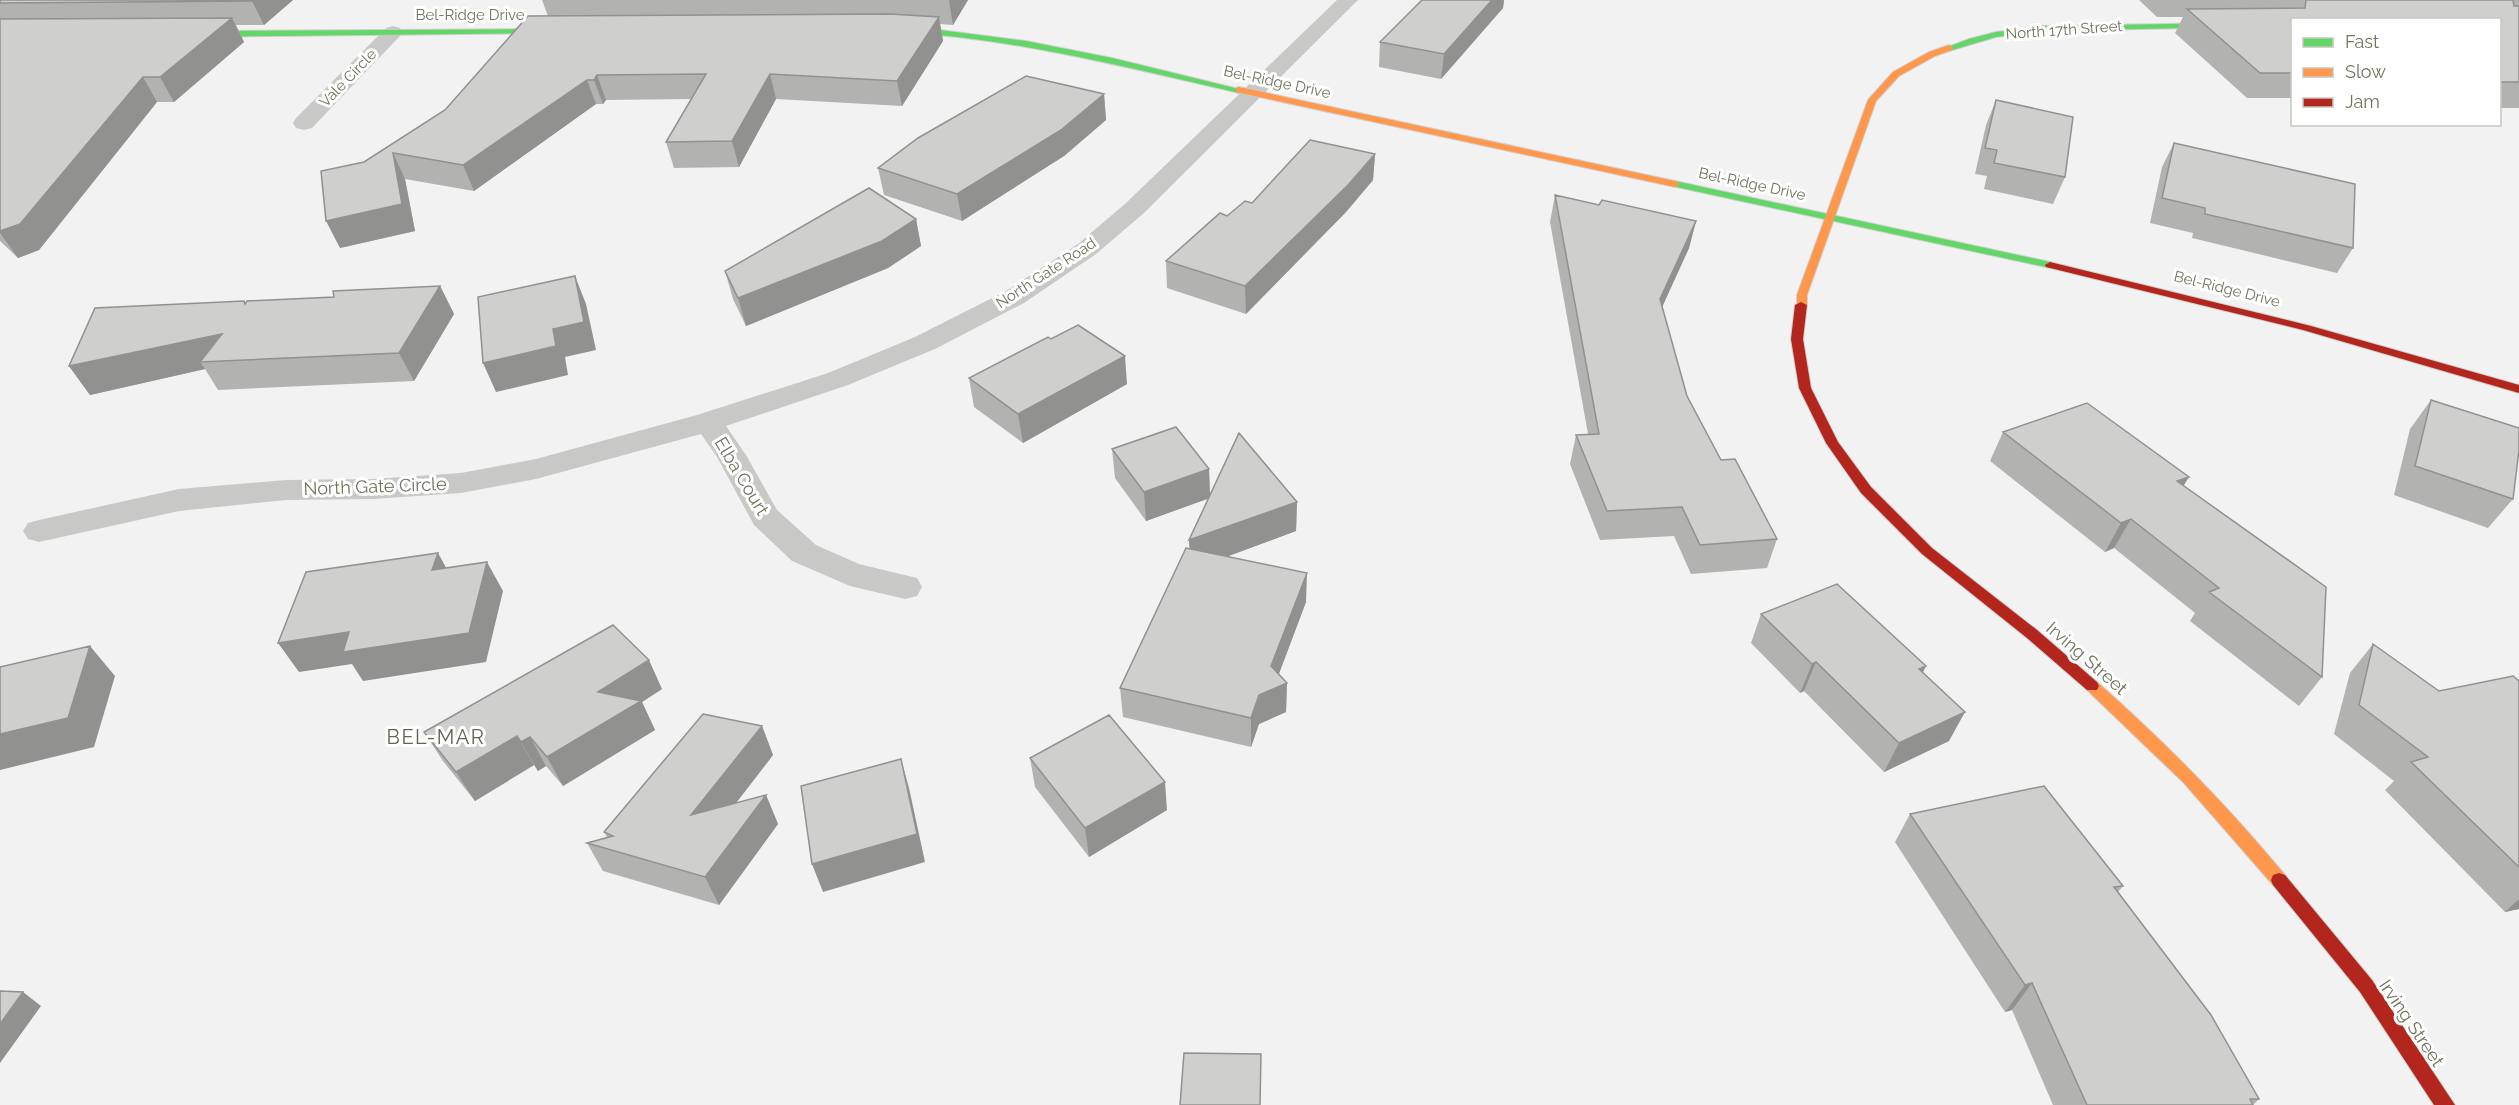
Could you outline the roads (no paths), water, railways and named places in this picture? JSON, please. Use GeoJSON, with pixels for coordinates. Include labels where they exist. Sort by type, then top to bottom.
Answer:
{"type":"FeatureCollection","features":[{"type":"Feature","properties":{"kind":"street","name":"North Gate Road"},"geometry":{"type":"LineString","coordinates":[[708,422],[838,379],[925,343],[1015,297],[1087,249],[1119,222],[1348,0]]}},
{"type":"Feature","properties":{"kind":"street","name":"North 17th Street"},"geometry":{"type":"LineString","coordinates":[[1829,217],[1872,100],[1896,74],[1932,54],[1973,39],[2022,30],[2078,26],[2291,24]]}},
{"type":"Feature","properties":{"kind":"street","name":"Bel-Ridge Drive"},"geometry":{"type":"LineString","coordinates":[[882,30],[945,31],[989,36],[1829,217],[2236,308],[2419,358],[2519,389]]}},
{"type":"Feature","properties":{"kind":"street","name":"Bel-Ridge Drive"},"geometry":{"type":"LineString","coordinates":[[179,34],[572,31]]}},
{"type":"Feature","properties":{"kind":"street","name":"Vale Circle"},"geometry":{"type":"LineString","coordinates":[[304,123],[393,32]]}},
{"type":"Feature","properties":{"kind":"street","name":"Irving Street"},"geometry":{"type":"LineString","coordinates":[[1829,217],[1802,295],[1797,339],[1805,388],[1832,443],[1866,490],[1927,551],[2032,634],[2133,722],[2239,830],[2366,986],[2445,1105]]}},
{"type":"Feature","properties":{"kind":"street","name":"North Gate Circle"},"geometry":{"type":"LineString","coordinates":[[39,531],[179,500],[286,490],[373,489],[461,483],[536,469],[708,422]]}},
{"type":"Feature","properties":{"kind":"street","name":"Elba Court"},"geometry":{"type":"LineString","coordinates":[[708,422],[731,455],[765,517],[804,553],[850,574],[905,586]]}},
{"type":"Feature","properties":{"kind":"district","name":"BEL-MAR"},"geometry":{"type":"Point","coordinates":[436,737]}}]}
